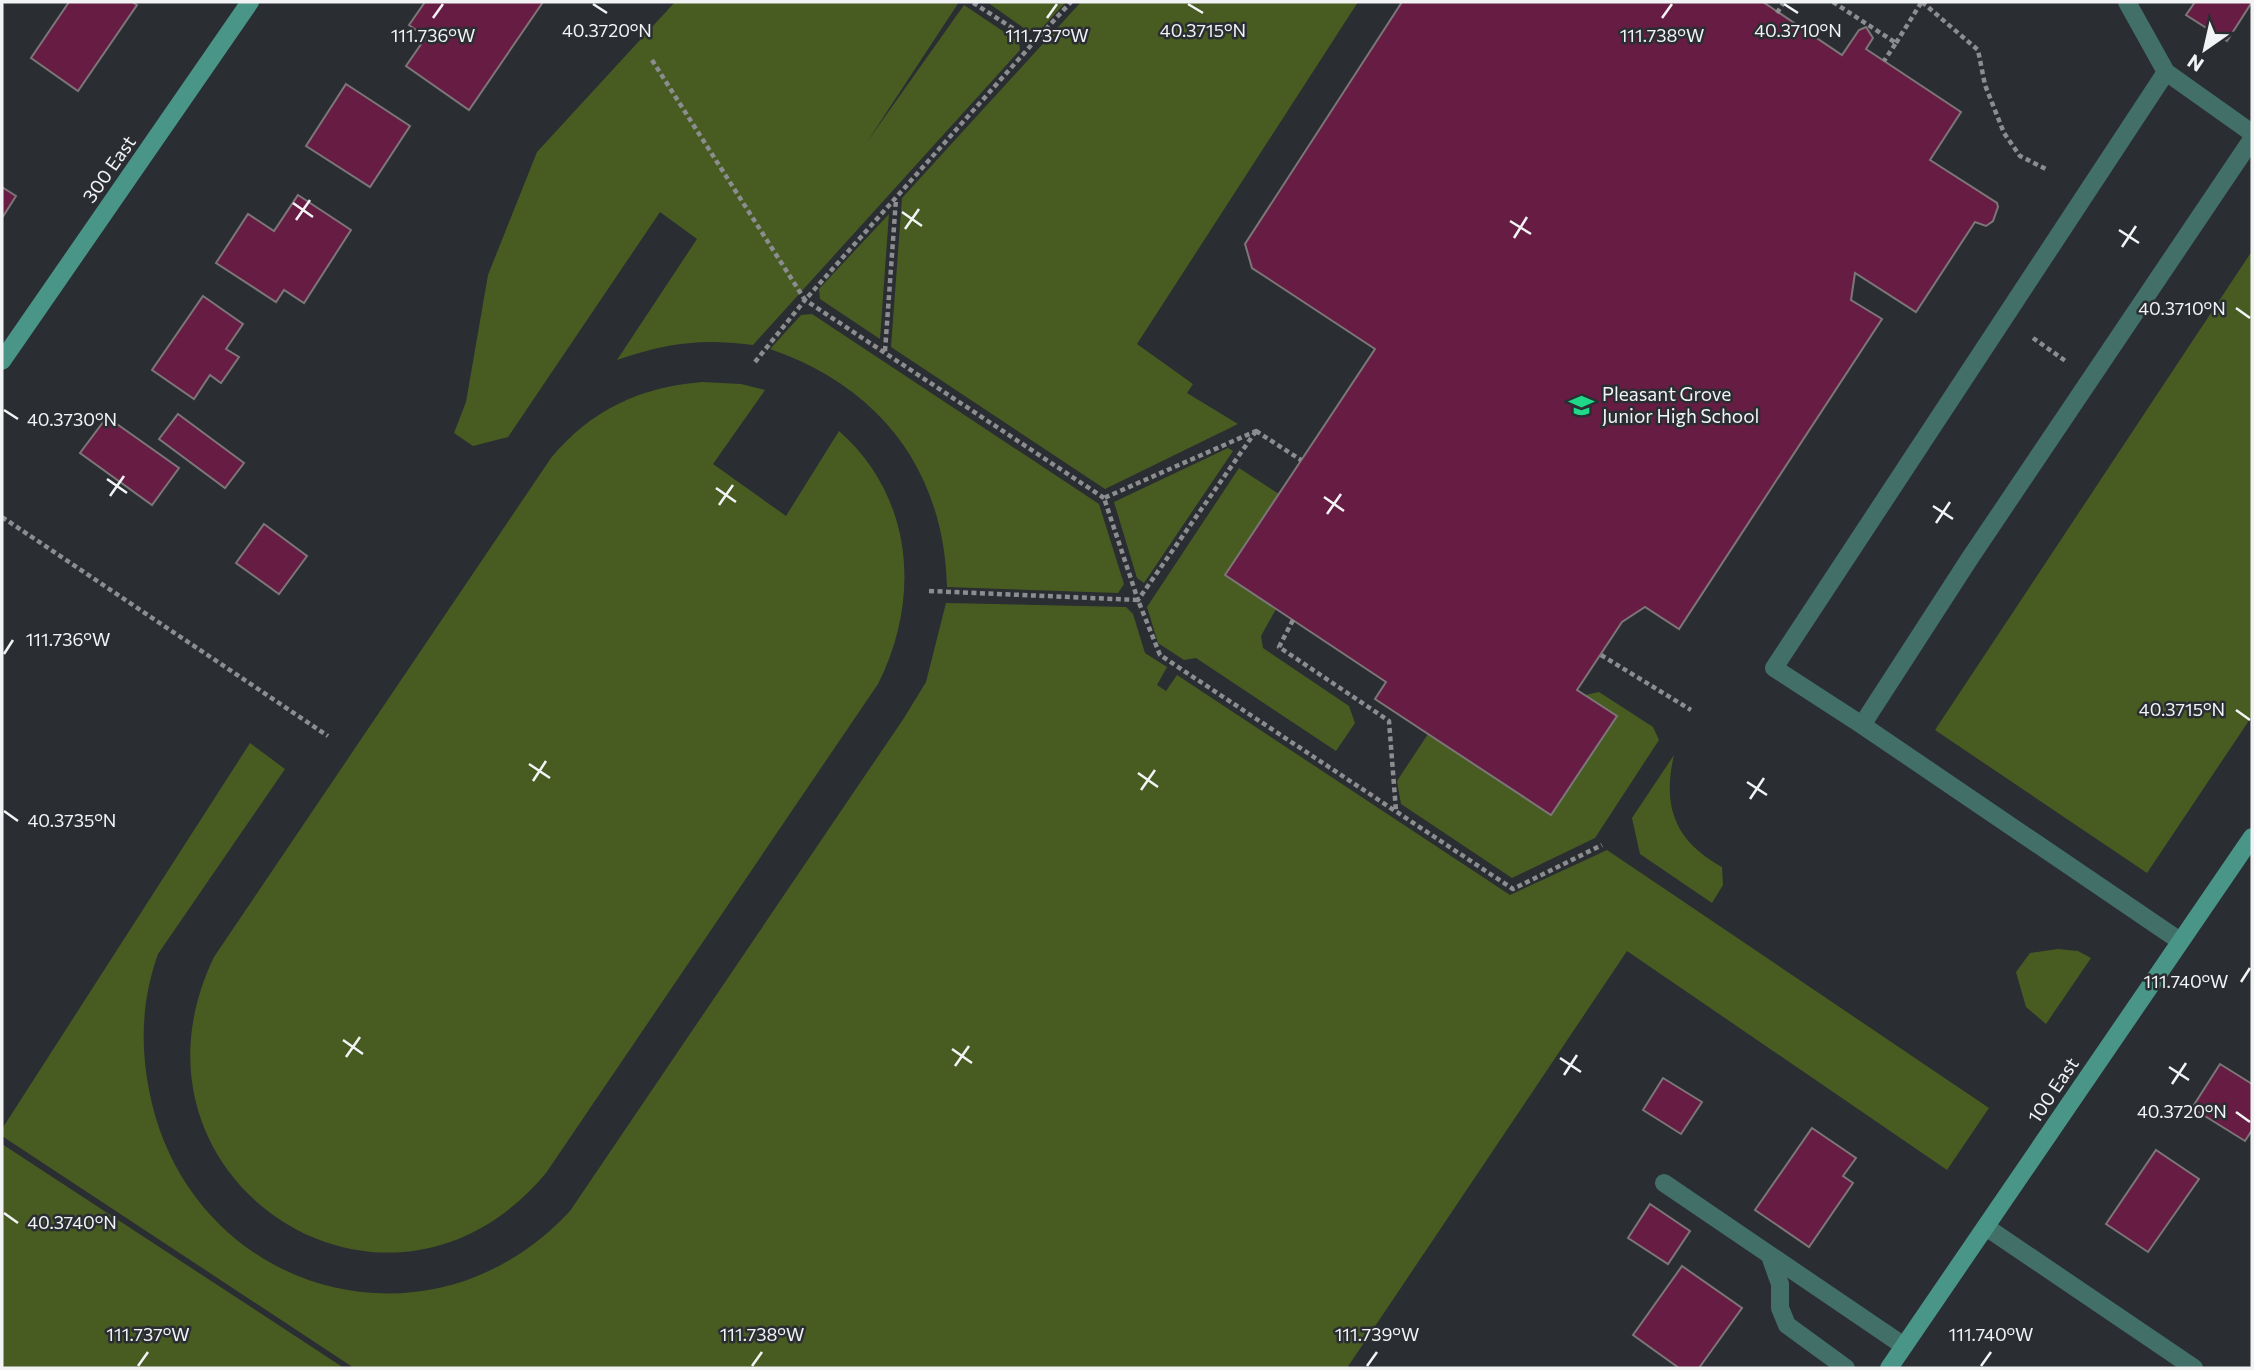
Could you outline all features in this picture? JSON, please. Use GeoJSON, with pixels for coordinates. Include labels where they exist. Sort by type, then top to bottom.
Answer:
{"type":"FeatureCollection","features":[{"type":"Feature","properties":{"kind":"main road","name":"300 East"},"geometry":{"type":"LineString","coordinates":[[2,361],[250,2]]}},
{"type":"Feature","properties":{"kind":"main road","name":"100 East"},"geometry":{"type":"LineString","coordinates":[[1889,1368],[2252,837]]}},
{"type":"Feature","properties":{"kind":"street"},"geometry":{"type":"LineString","coordinates":[[2127,2],[2166,72],[2252,133]]}},
{"type":"Feature","properties":{"kind":"street"},"geometry":{"type":"LineString","coordinates":[[2166,72],[1774,668],[2180,941]]}},
{"type":"Feature","properties":{"kind":"street"},"geometry":{"type":"LineString","coordinates":[[1862,725],[2252,138]]}},
{"type":"Feature","properties":{"kind":"street"},"geometry":{"type":"LineString","coordinates":[[1664,1184],[1904,1346]]}},
{"type":"Feature","properties":{"kind":"street"},"geometry":{"type":"LineString","coordinates":[[1986,1227],[2194,1368]]}},
{"type":"Feature","properties":{"kind":"street"},"geometry":{"type":"LineString","coordinates":[[1770,1256],[1780,1284],[1780,1308],[1787,1325],[1846,1368]]}},
{"type":"Feature","properties":{"kind":"path"},"geometry":{"type":"LineString","coordinates":[[972,2],[1034,42]]}},
{"type":"Feature","properties":{"kind":"path"},"geometry":{"type":"LineString","coordinates":[[755,362],[805,300],[1071,2]]}},
{"type":"Feature","properties":{"kind":"path"},"geometry":{"type":"LineString","coordinates":[[1777,13],[1784,2]]}},
{"type":"Feature","properties":{"kind":"path"},"geometry":{"type":"LineString","coordinates":[[1833,2],[1896,43]]}},
{"type":"Feature","properties":{"kind":"path"},"geometry":{"type":"LineString","coordinates":[[1884,61],[1921,2],[1951,24],[1978,50],[1985,85],[2004,133],[2020,156],[2048,170]]}},
{"type":"Feature","properties":{"kind":"path"},"geometry":{"type":"LineString","coordinates":[[652,60],[805,300],[1104,498],[1138,600],[1160,655],[1513,889],[1602,845]]}},
{"type":"Feature","properties":{"kind":"path"},"geometry":{"type":"LineString","coordinates":[[884,351],[896,198]]}},
{"type":"Feature","properties":{"kind":"path"},"geometry":{"type":"LineString","coordinates":[[2033,338],[2091,378]]}},
{"type":"Feature","properties":{"kind":"path"},"geometry":{"type":"LineString","coordinates":[[1104,498],[1256,431]]}},
{"type":"Feature","properties":{"kind":"path"},"geometry":{"type":"LineString","coordinates":[[1256,431],[1301,460]]}},
{"type":"Feature","properties":{"kind":"path"},"geometry":{"type":"LineString","coordinates":[[1138,600],[1256,431]]}},
{"type":"Feature","properties":{"kind":"path"},"geometry":{"type":"LineString","coordinates":[[2,517],[328,736]]}},
{"type":"Feature","properties":{"kind":"path"},"geometry":{"type":"LineString","coordinates":[[929,591],[1138,600]]}},
{"type":"Feature","properties":{"kind":"path"},"geometry":{"type":"LineString","coordinates":[[1293,620],[1279,646],[1389,721],[1396,812]]}},
{"type":"Feature","properties":{"kind":"path"},"geometry":{"type":"LineString","coordinates":[[1601,655],[1691,710]]}},
{"type":"Feature","properties":{"kind":"green space"},"geometry":{"type":"Polygon","coordinates":[[[675,2],[959,2],[867,142],[964,5],[1019,42],[1020,50],[753,345],[700,342],[668,346],[617,360],[697,239],[660,212],[508,437],[473,446],[454,433],[466,402],[488,275],[537,152],[675,2]]]}},
{"type":"Feature","properties":{"kind":"green space"},"geometry":{"type":"Polygon","coordinates":[[[987,2],[1066,2],[1041,29],[1028,31],[987,2]]]}},
{"type":"Feature","properties":{"kind":"green space"},"geometry":{"type":"Polygon","coordinates":[[[1081,2],[1358,2],[1137,344],[1193,384],[1187,393],[1238,424],[1105,489],[891,347],[902,198],[1081,2]]]}},
{"type":"Feature","properties":{"kind":"green space"},"geometry":{"type":"Polygon","coordinates":[[[889,214],[880,339],[820,299],[819,289],[889,214]]]}},
{"type":"Feature","properties":{"kind":"green space"},"geometry":{"type":"Polygon","coordinates":[[[2252,251],[2252,716],[2147,873],[1935,730],[2252,251]]]}},
{"type":"Feature","properties":{"kind":"green space"},"geometry":{"type":"Polygon","coordinates":[[[812,314],[1099,504],[1124,584],[1118,593],[947,587],[943,545],[934,506],[919,470],[899,438],[874,410],[844,386],[809,365],[770,349],[801,315],[812,314]]]}},
{"type":"Feature","properties":{"kind":"green space"},"geometry":{"type":"Polygon","coordinates":[[[702,382],[741,384],[765,390],[713,464],[786,516],[839,431],[864,457],[883,486],[896,518],[903,550],[904,584],[901,618],[892,651],[878,684],[546,1173],[482,1228],[412,1251],[343,1247],[280,1220],[230,1173],[198,1111],[191,1038],[214,957],[551,458],[583,427],[618,404],[658,389],[702,382]]]}},
{"type":"Feature","properties":{"kind":"green space"},"geometry":{"type":"Polygon","coordinates":[[[1228,448],[1233,451],[1144,583],[1137,578],[1114,502],[1228,448]]]}},
{"type":"Feature","properties":{"kind":"green space"},"geometry":{"type":"Polygon","coordinates":[[[1239,468],[1279,494],[1276,609],[1261,636],[1263,648],[1349,706],[1355,723],[1336,751],[1196,658],[1184,660],[1158,643],[1147,607],[1239,468]]]}},
{"type":"Feature","properties":{"kind":"green space"},"geometry":{"type":"Polygon","coordinates":[[[946,603],[1126,607],[1133,614],[1145,653],[1167,667],[1157,685],[1166,691],[1177,675],[1510,895],[1607,850],[1989,1108],[1947,1170],[1627,951],[1347,1368],[354,1368],[2,1136],[2,1129],[250,743],[285,769],[158,954],[146,1004],[146,1073],[149,1090],[173,1160],[211,1216],[262,1258],[321,1284],[385,1293],[450,1285],[513,1258],[570,1211],[904,718],[926,682],[946,603]]]}},
{"type":"Feature","properties":{"kind":"green space"},"geometry":{"type":"Polygon","coordinates":[[[1599,692],[1653,727],[1659,740],[1595,838],[1512,878],[1401,804],[1397,781],[1428,734],[1551,815],[1616,716],[1585,695],[1599,692]]]}},
{"type":"Feature","properties":{"kind":"green space"},"geometry":{"type":"Polygon","coordinates":[[[1674,755],[1670,791],[1676,821],[1693,846],[1722,867],[1723,885],[1712,903],[1640,854],[1632,818],[1674,755]]]}},
{"type":"Feature","properties":{"kind":"green space"},"geometry":{"type":"Polygon","coordinates":[[[2058,949],[2078,951],[2091,958],[2046,1024],[2026,1007],[2016,972],[2030,953],[2058,949]]]}},
{"type":"Feature","properties":{"kind":"green space"},"geometry":{"type":"Polygon","coordinates":[[[2,1144],[344,1368],[2,1368],[2,1144]]]}},
{"type":"Feature","properties":{"kind":"building"},"geometry":{"type":"Polygon","coordinates":[[[69,2],[132,2],[137,5],[78,91],[31,58],[69,2]]]}},
{"type":"Feature","properties":{"kind":"building"},"geometry":{"type":"Polygon","coordinates":[[[425,2],[543,2],[469,110],[406,66],[426,37],[409,25],[425,2]]]}},
{"type":"Feature","properties":{"kind":"building","name":"Pleasant Grove Junior High School"},"geometry":{"type":"Polygon","coordinates":[[[1402,2],[1763,2],[1842,55],[1859,30],[1866,27],[1873,38],[1866,49],[1961,112],[1930,160],[1997,203],[1998,207],[1993,221],[1986,226],[1975,222],[1916,312],[1855,273],[1851,300],[1882,319],[1679,629],[1645,607],[1622,622],[1577,690],[1617,716],[1551,815],[1375,699],[1386,682],[1225,575],[1375,349],[1252,268],[1245,244],[1402,2]]]}},
{"type":"Feature","properties":{"kind":"building"},"geometry":{"type":"Polygon","coordinates":[[[2195,2],[2252,2],[2227,41],[2186,15],[2195,2]]]}},
{"type":"Feature","properties":{"kind":"building"},"geometry":{"type":"Polygon","coordinates":[[[346,84],[410,126],[370,187],[306,146],[346,84]]]}},
{"type":"Feature","properties":{"kind":"building"},"geometry":{"type":"Polygon","coordinates":[[[2,187],[16,196],[2,218],[2,187]]]}},
{"type":"Feature","properties":{"kind":"building"},"geometry":{"type":"Polygon","coordinates":[[[298,195],[351,230],[304,303],[284,290],[276,302],[216,263],[248,214],[274,231],[298,195]]]}},
{"type":"Feature","properties":{"kind":"building"},"geometry":{"type":"Polygon","coordinates":[[[203,296],[243,324],[226,349],[239,357],[221,383],[210,375],[194,399],[152,370],[203,296]]]}},
{"type":"Feature","properties":{"kind":"building"},"geometry":{"type":"Polygon","coordinates":[[[178,414],[244,463],[225,488],[159,439],[178,414]]]}},
{"type":"Feature","properties":{"kind":"building"},"geometry":{"type":"Polygon","coordinates":[[[107,417],[179,468],[152,505],[80,453],[107,417]]]}},
{"type":"Feature","properties":{"kind":"building"},"geometry":{"type":"Polygon","coordinates":[[[264,524],[307,556],[279,594],[236,563],[264,524]]]}},
{"type":"Feature","properties":{"kind":"building"},"geometry":{"type":"Polygon","coordinates":[[[2220,1064],[2252,1084],[2252,1130],[2245,1141],[2192,1108],[2220,1064]]]}},
{"type":"Feature","properties":{"kind":"building"},"geometry":{"type":"Polygon","coordinates":[[[1663,1078],[1702,1102],[1681,1134],[1643,1110],[1663,1078]]]}},
{"type":"Feature","properties":{"kind":"building"},"geometry":{"type":"Polygon","coordinates":[[[1812,1128],[1856,1158],[1843,1176],[1853,1183],[1809,1247],[1755,1210],[1812,1128]]]}},
{"type":"Feature","properties":{"kind":"building"},"geometry":{"type":"Polygon","coordinates":[[[2156,1150],[2199,1179],[2148,1252],[2106,1224],[2156,1150]]]}},
{"type":"Feature","properties":{"kind":"building"},"geometry":{"type":"Polygon","coordinates":[[[1650,1204],[1690,1231],[1668,1264],[1628,1238],[1650,1204]]]}},
{"type":"Feature","properties":{"kind":"building"},"geometry":{"type":"Polygon","coordinates":[[[1682,1266],[1742,1308],[1699,1368],[1679,1368],[1633,1335],[1682,1266]]]}},
{"type":"Feature","properties":{"kind":"place","name":"Pleasant Grove Junior High School"},"geometry":{"type":"Point","coordinates":[1582,405]}}]}
